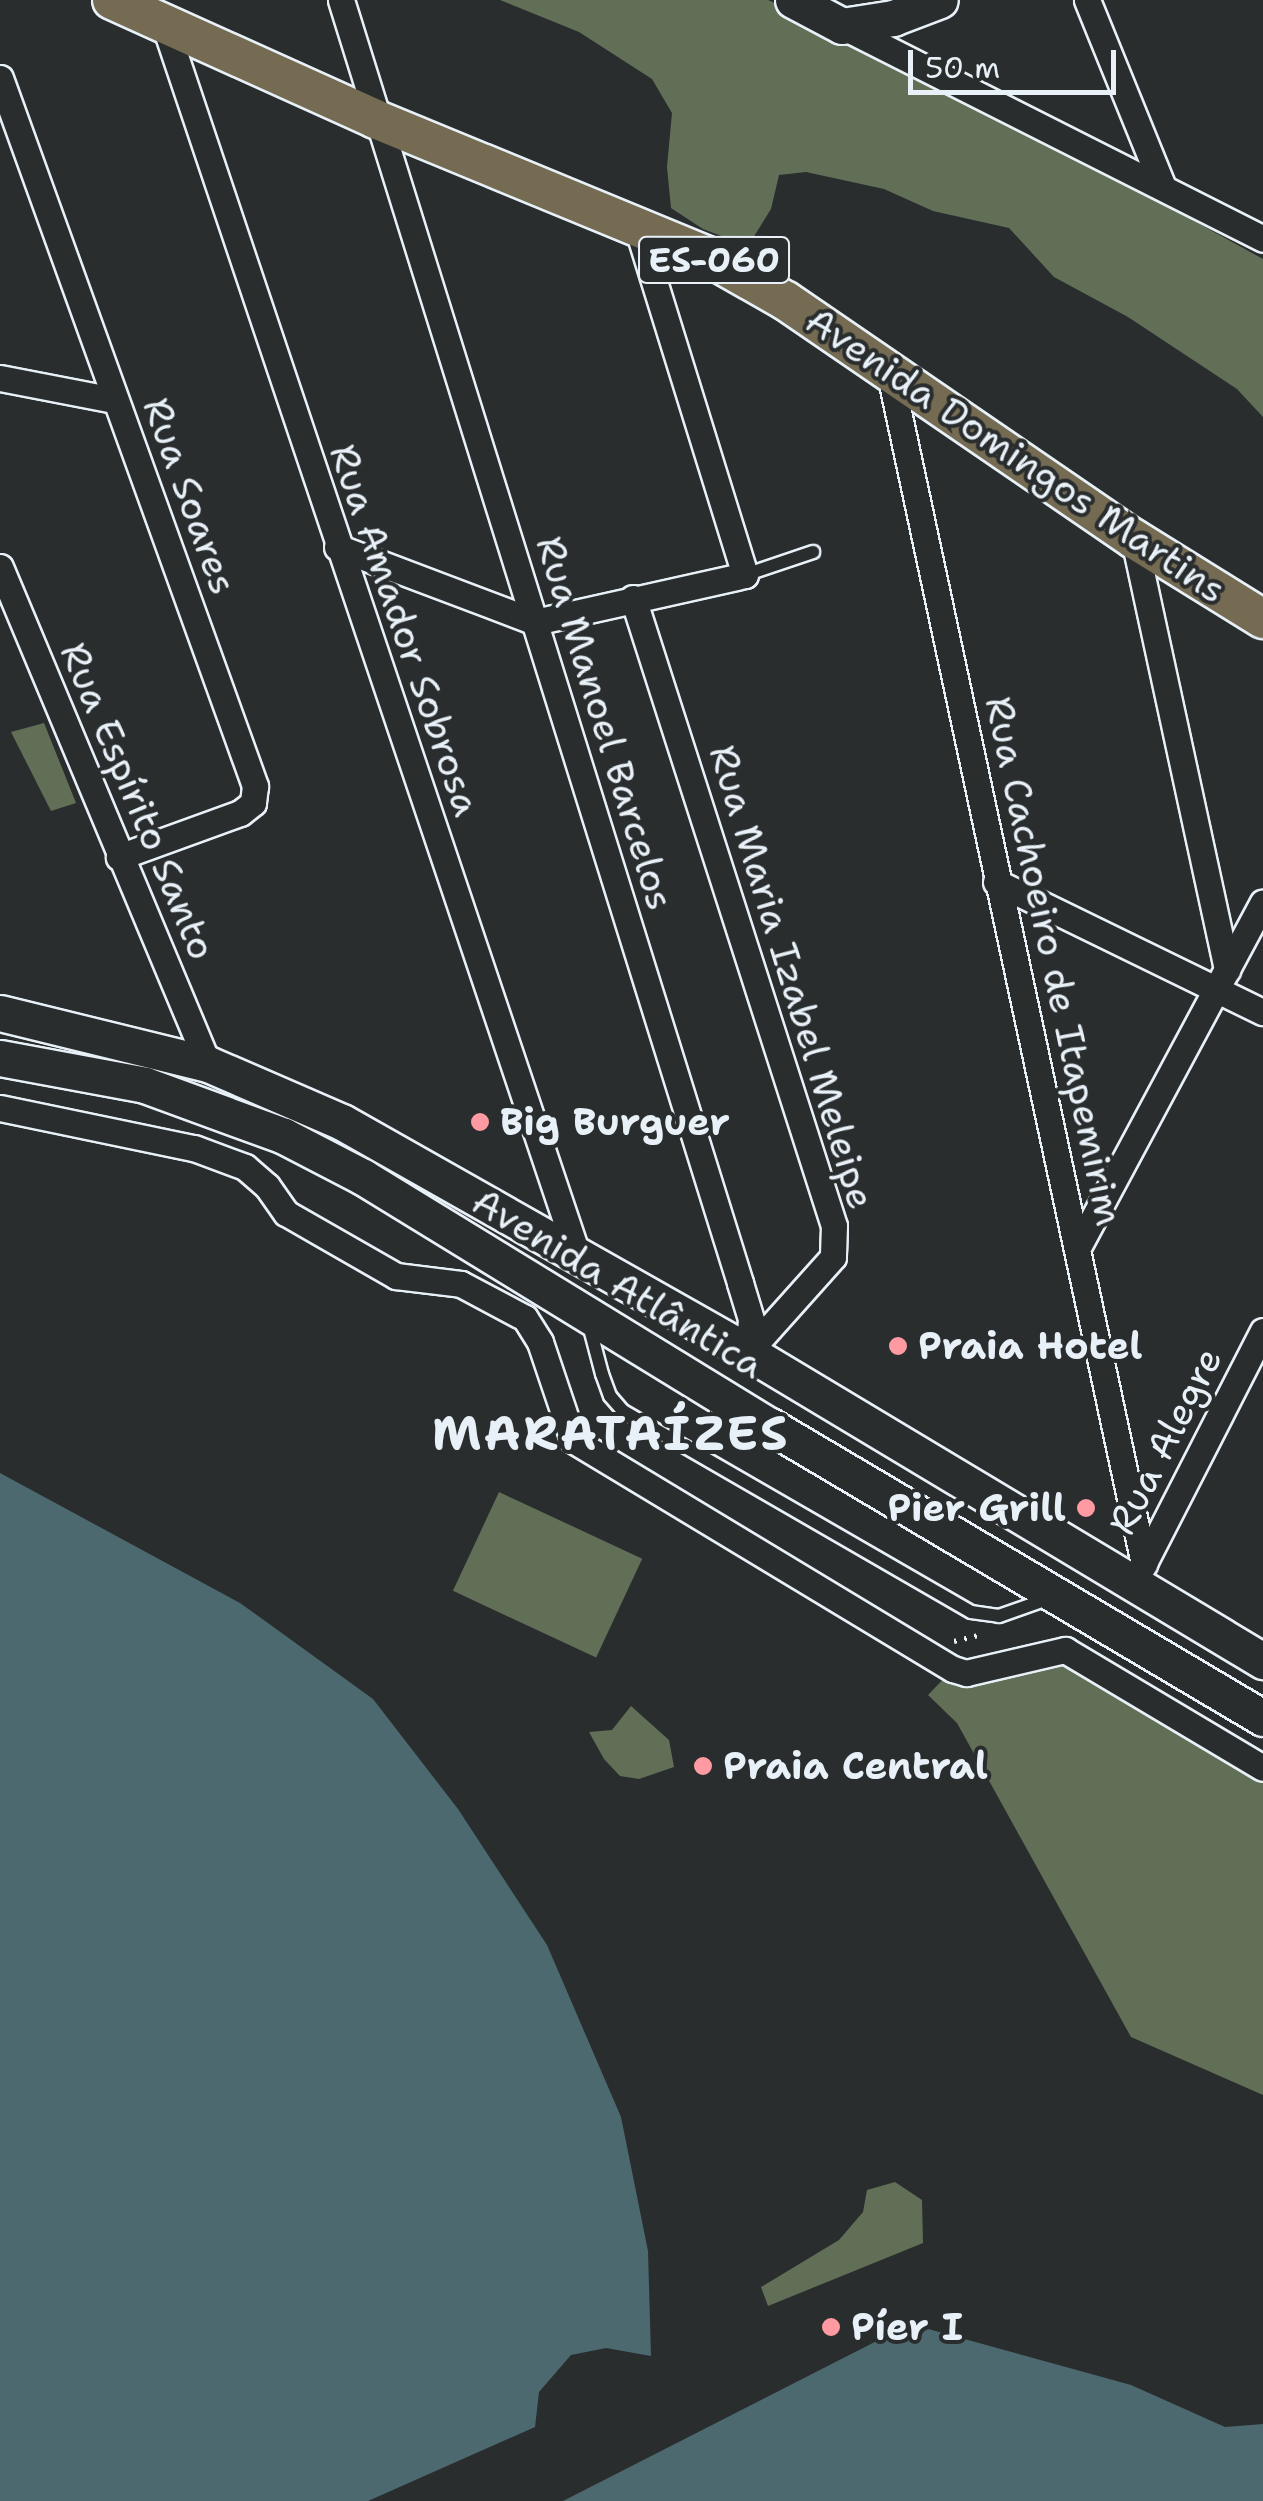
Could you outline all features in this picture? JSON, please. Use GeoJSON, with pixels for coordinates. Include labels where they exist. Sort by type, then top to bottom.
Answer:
{"type":"FeatureCollection","features":[{"type":"Feature","properties":{"kind":"main road","name":"Avenida Domingos Martins"},"geometry":{"type":"LineString","coordinates":[[112,0],[376,119],[704,255],[786,301],[1134,538],[1263,619]]}},
{"type":"Feature","properties":{"kind":"street","name":"Rua Manoel Barcelos"},"geometry":{"type":"LineString","coordinates":[[341,0],[740,1282],[750,1320],[748,1352]]}},
{"type":"Feature","properties":{"kind":"street"},"geometry":{"type":"LineString","coordinates":[[793,0],[1263,239]]}},
{"type":"Feature","properties":{"kind":"street"},"geometry":{"type":"LineString","coordinates":[[842,26],[889,9],[940,0]]}},
{"type":"Feature","properties":{"kind":"street"},"geometry":{"type":"LineString","coordinates":[[1087,0],[1162,185]]}},
{"type":"Feature","properties":{"kind":"street","name":"Rua Amador Sobrosa"},"geometry":{"type":"LineString","coordinates":[[164,23],[579,1260]]}},
{"type":"Feature","properties":{"kind":"street","name":"Rua Soares"},"geometry":{"type":"LineString","coordinates":[[0,78],[246,754],[256,796],[240,814],[119,856]]}},
{"type":"Feature","properties":{"kind":"street"},"geometry":{"type":"LineString","coordinates":[[337,547],[535,622],[744,575],[637,227]]}},
{"type":"Feature","properties":{"kind":"street","name":"Rua Cachoeiro de Itapemirim"},"geometry":{"type":"LineString","coordinates":[[890,374],[996,882],[1078,1247],[1139,1575]]}},
{"type":"Feature","properties":{"kind":"street"},"geometry":{"type":"LineString","coordinates":[[0,378],[114,400]]}},
{"type":"Feature","properties":{"kind":"street"},"geometry":{"type":"LineString","coordinates":[[1134,538],[1221,979]]}},
{"type":"Feature","properties":{"kind":"street","name":"Rua Espírito Santo"},"geometry":{"type":"LineString","coordinates":[[0,568],[208,1064]]}},
{"type":"Feature","properties":{"kind":"street","name":"Rua Maria Izabel Meleipe"},"geometry":{"type":"LineString","coordinates":[[634,598],[834,1226],[832,1257],[826,1267],[748,1352]]}},
{"type":"Feature","properties":{"kind":"street"},"geometry":{"type":"LineString","coordinates":[[996,882],[1221,979],[1263,1012]]}},
{"type":"Feature","properties":{"kind":"street"},"geometry":{"type":"LineString","coordinates":[[1078,1247],[1263,902]]}},
{"type":"Feature","properties":{"kind":"street","name":"Avenida Atlântica"},"geometry":{"type":"LineString","coordinates":[[0,1012],[208,1064],[342,1122],[1139,1575],[1263,1661]]}},
{"type":"Feature","properties":{"kind":"street","name":"Avenida Atlântica"},"geometry":{"type":"LineString","coordinates":[[0,1058],[145,1085],[284,1136],[363,1177],[1263,1718]]}},
{"type":"Feature","properties":{"kind":"street"},"geometry":{"type":"LineString","coordinates":[[0,1108],[194,1148],[245,1167],[267,1186],[286,1213],[396,1276],[461,1284],[525,1318],[540,1342],[573,1440],[953,1669],[966,1673],[1065,1650],[1263,1768]]}},
{"type":"Feature","properties":{"kind":"street","name":"Rua Alegre"},"geometry":{"type":"LineString","coordinates":[[1139,1575],[1263,1331]]}},
{"type":"Feature","properties":{"kind":"lane"},"geometry":{"type":"LineString","coordinates":[[744,575],[813,552]]}},
{"type":"Feature","properties":{"kind":"lane"},"geometry":{"type":"LineString","coordinates":[[587,1314],[610,1396],[623,1411],[970,1612],[999,1616],[1055,1596]]}},
{"type":"Feature","properties":{"kind":"green space"},"geometry":{"type":"Polygon","coordinates":[[[500,0],[768,0],[881,50],[1076,156],[1263,259],[1263,417],[1237,389],[1128,317],[1054,277],[1009,228],[933,211],[884,189],[806,172],[779,175],[771,209],[748,246],[703,229],[671,208],[667,167],[672,113],[652,79],[579,32],[500,0]]]}},
{"type":"Feature","properties":{"kind":"green space"},"geometry":{"type":"Polygon","coordinates":[[[44,723],[76,803],[51,811],[11,732],[44,723]]]}},
{"type":"Feature","properties":{"kind":"green space"},"geometry":{"type":"Polygon","coordinates":[[[499,1492],[642,1559],[596,1658],[453,1591],[499,1492]]]}},
{"type":"Feature","properties":{"kind":"green space"},"geometry":{"type":"Polygon","coordinates":[[[1067,1640],[1263,1758],[1263,2095],[1131,2037],[957,1723],[928,1695],[953,1669],[1067,1640]]]}},
{"type":"Feature","properties":{"kind":"green space"},"geometry":{"type":"Polygon","coordinates":[[[631,1706],[669,1740],[674,1767],[639,1779],[620,1776],[604,1759],[589,1732],[612,1730],[631,1706]]]}},
{"type":"Feature","properties":{"kind":"green space"},"geometry":{"type":"Polygon","coordinates":[[[895,2182],[922,2200],[923,2243],[768,2306],[761,2287],[839,2240],[863,2212],[867,2190],[895,2182]]]}},
{"type":"Feature","properties":{"kind":"water"},"geometry":{"type":"Polygon","coordinates":[[[0,1473],[240,1603],[373,1699],[458,1809],[547,1945],[621,2117],[648,2251],[651,2356],[606,2348],[571,2355],[539,2392],[535,2427],[368,2501],[0,2501],[0,1473]]]}},
{"type":"Feature","properties":{"kind":"water"},"geometry":{"type":"Polygon","coordinates":[[[910,2324],[1131,2385],[1225,2427],[1263,2424],[1263,2501],[563,2501],[910,2324]]]}},
{"type":"Feature","properties":{"kind":"place","name":"Big Burguer"},"geometry":{"type":"Point","coordinates":[480,1122]}},
{"type":"Feature","properties":{"kind":"place","name":"Praia Hotel"},"geometry":{"type":"Point","coordinates":[898,1346]}},
{"type":"Feature","properties":{"kind":"place","name":"Pier Grill"},"geometry":{"type":"Point","coordinates":[1086,1508]}},
{"type":"Feature","properties":{"kind":"place","name":"Praia Central"},"geometry":{"type":"Point","coordinates":[703,1766]}},
{"type":"Feature","properties":{"kind":"place","name":"Píer I"},"geometry":{"type":"Point","coordinates":[831,2327]}},
{"type":"Feature","properties":{"kind":"district","name":"MARATAÍZES"},"geometry":{"type":"Point","coordinates":[611,1434]}}]}
